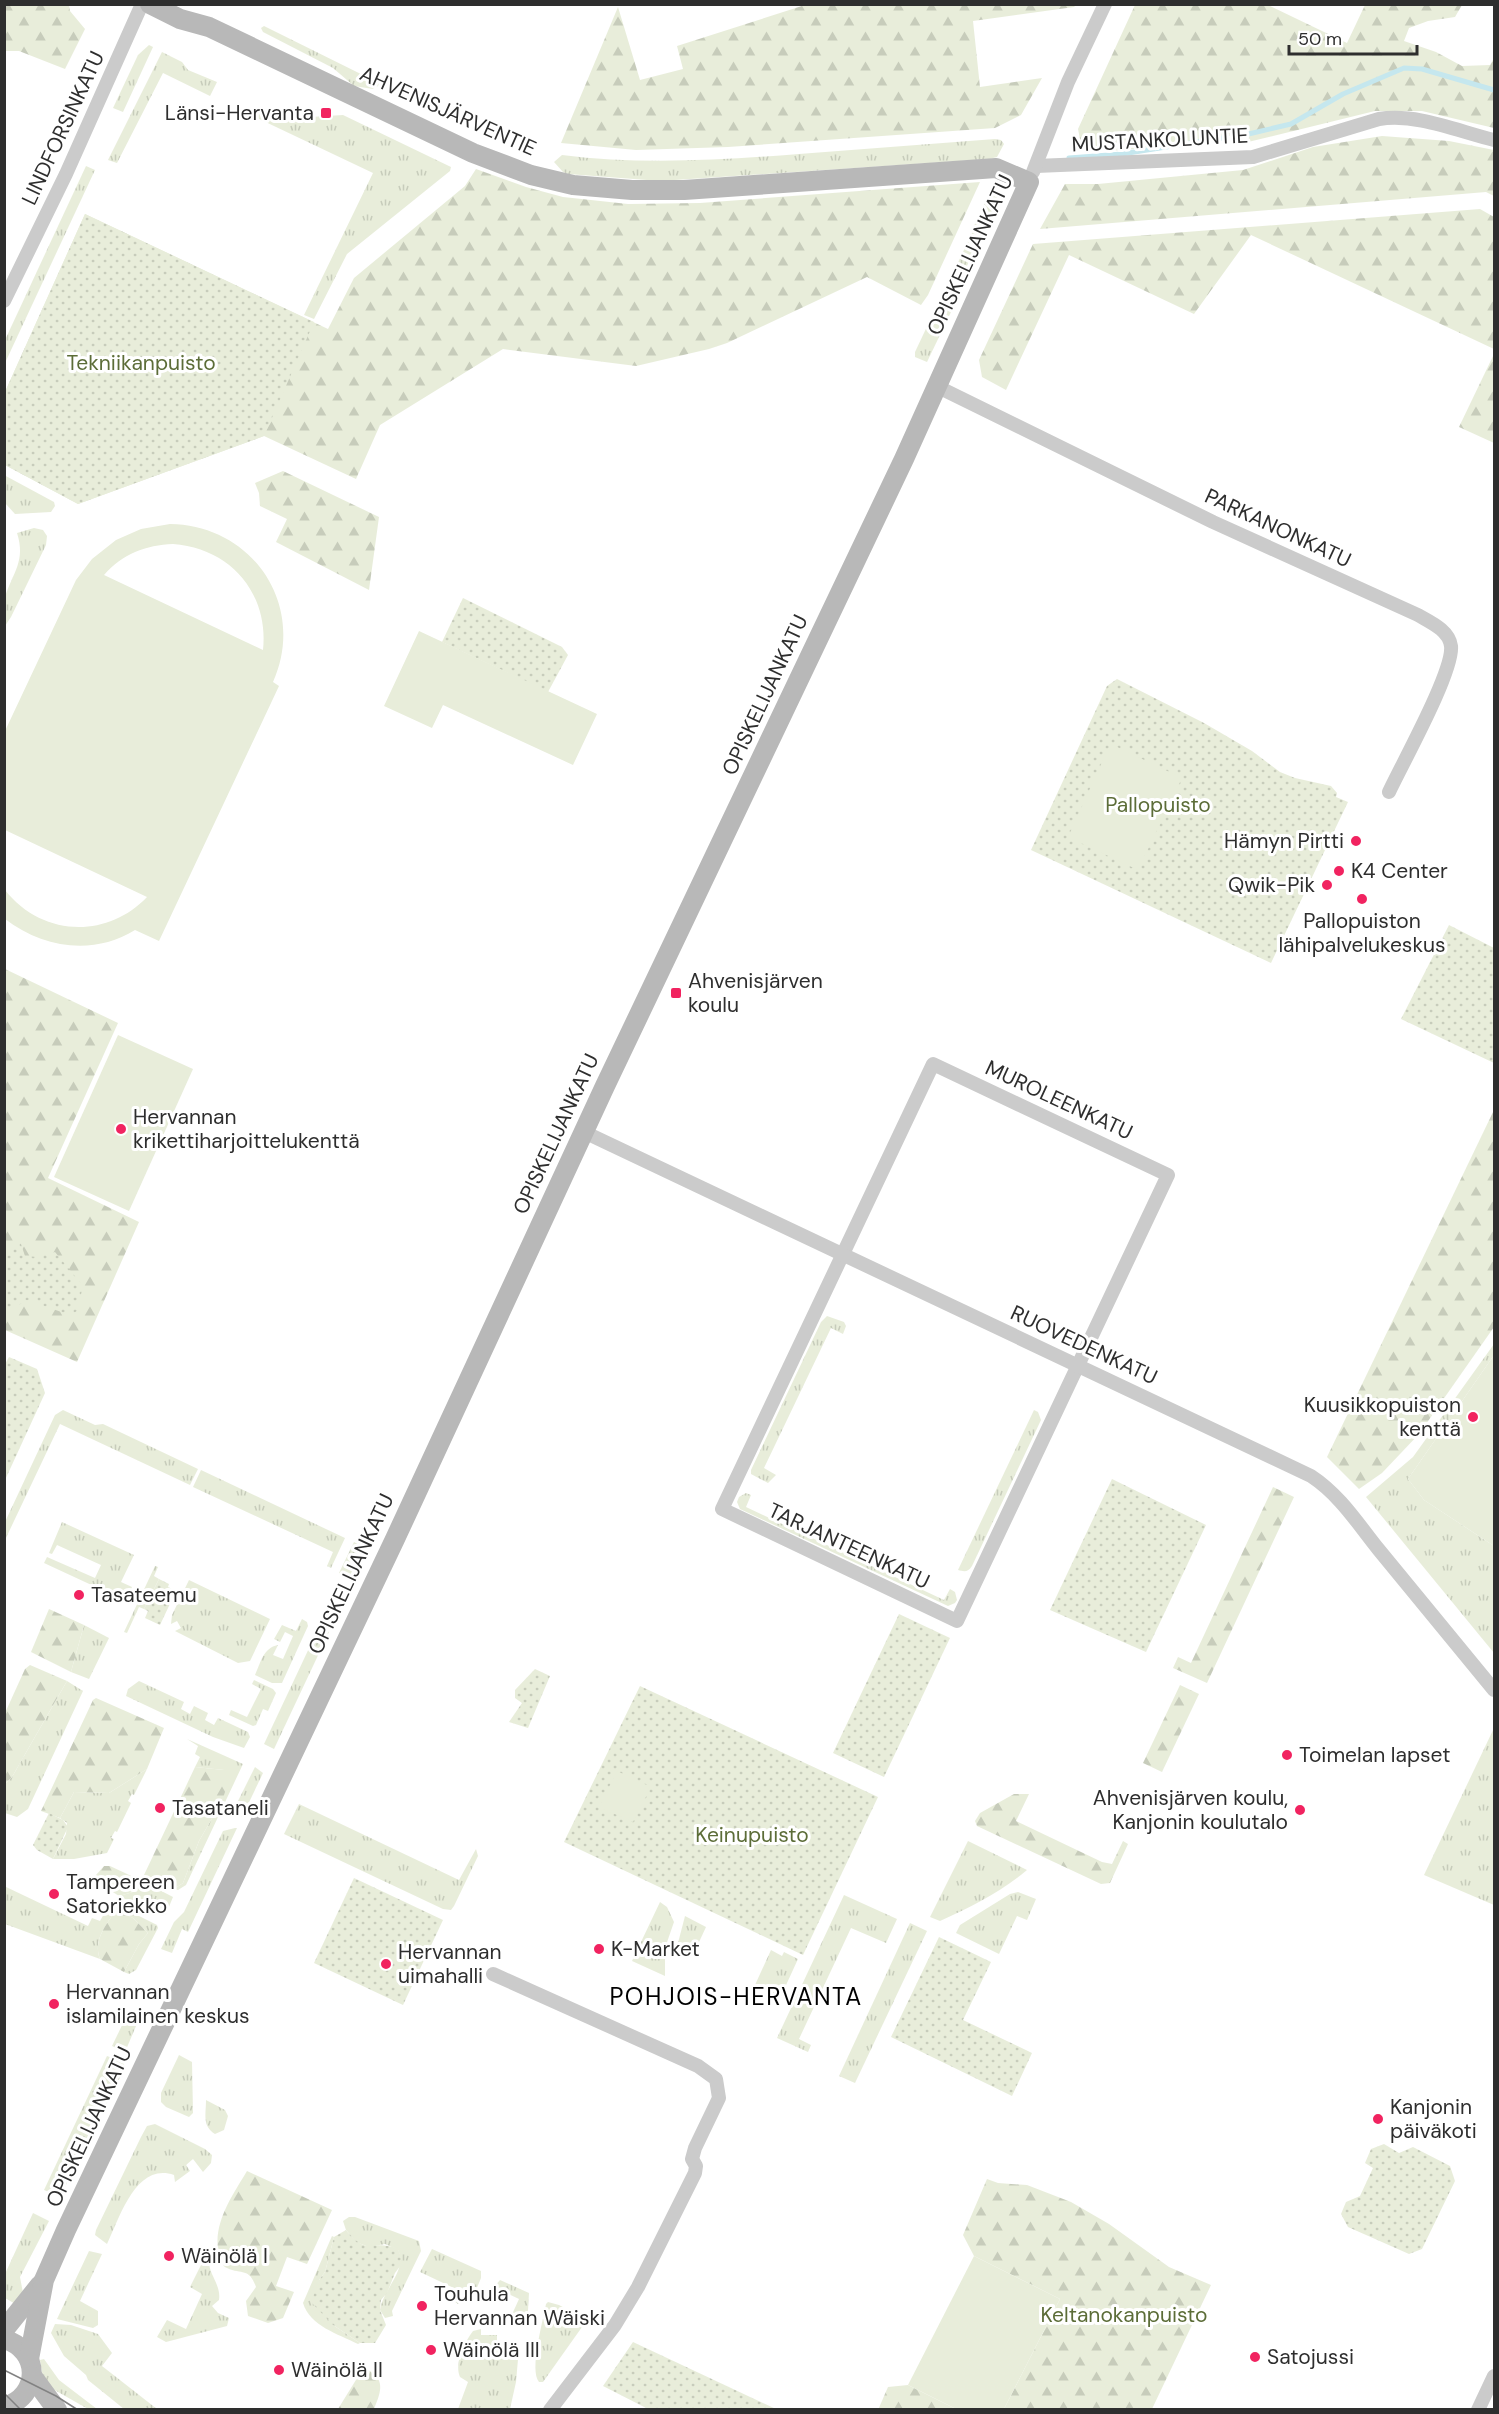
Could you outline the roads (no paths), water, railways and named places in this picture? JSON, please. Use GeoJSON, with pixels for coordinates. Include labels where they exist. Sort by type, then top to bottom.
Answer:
{"type":"FeatureCollection","features":[{"type":"Feature","properties":{"kind":"main road","name":"AHVENISJÄRVENTIE"},"geometry":{"type":"LineString","coordinates":[[150,4],[180,19],[209,27],[473,153],[531,175],[573,185],[632,190],[684,190],[996,168],[1033,174]]}},
{"type":"Feature","properties":{"kind":"main road","name":"OPISKELIJANKATU"},"geometry":{"type":"LineString","coordinates":[[4,2330],[44,2280],[904,459],[1033,174]]}},
{"type":"Feature","properties":{"kind":"main road","name":"OPISKELIJANKATU"},"geometry":{"type":"LineString","coordinates":[[31,2367],[44,2280]]}},
{"type":"Feature","properties":{"kind":"main road"},"geometry":{"type":"LineString","coordinates":[[4,2340],[16,2344],[57,2409]]}},
{"type":"Feature","properties":{"kind":"main road"},"geometry":{"type":"LineString","coordinates":[[14,2407],[26,2393],[31,2367]]}},
{"type":"Feature","properties":{"kind":"street","name":"LINDFORSINKATU"},"geometry":{"type":"LineString","coordinates":[[4,301],[66,174],[142,4]]}},
{"type":"Feature","properties":{"kind":"street","name":"OPISKELIJANKATU"},"geometry":{"type":"LineString","coordinates":[[1033,174],[1068,82],[1105,4]]}},
{"type":"Feature","properties":{"kind":"street","name":"MUSTANKOLUNTIE"},"geometry":{"type":"LineString","coordinates":[[1033,174],[1253,157],[1379,119],[1394,117],[1409,118],[1494,140]]}},
{"type":"Feature","properties":{"kind":"street","name":"PARKANONKATU"},"geometry":{"type":"LineString","coordinates":[[936,386],[1199,515],[1418,615],[1443,630],[1451,645],[1448,670],[1389,792]]}},
{"type":"Feature","properties":{"kind":"street","name":"MUROLEENKATU"},"geometry":{"type":"LineString","coordinates":[[842,1255],[933,1064],[1168,1175],[1078,1366]]}},
{"type":"Feature","properties":{"kind":"street","name":"RUOVEDENKATU"},"geometry":{"type":"LineString","coordinates":[[585,1132],[1300,1471],[1323,1484],[1347,1507],[1367,1535],[1494,1690]]}},
{"type":"Feature","properties":{"kind":"street","name":"TARJANTEENKATU"},"geometry":{"type":"LineString","coordinates":[[842,1255],[722,1509],[946,1616],[957,1620],[1078,1366]]}},
{"type":"Feature","properties":{"kind":"street"},"geometry":{"type":"LineString","coordinates":[[493,1974],[698,2066],[717,2079],[719,2098],[695,2148],[692,2159],[696,2166],[695,2173],[638,2287],[615,2325],[550,2409]]}},
{"type":"Feature","properties":{"kind":"street"},"geometry":{"type":"LineString","coordinates":[[1478,2409],[1494,2376]]}},
{"type":"Feature","properties":{"kind":"waterway"},"geometry":{"type":"LineString","coordinates":[[1240,136],[1291,124],[1343,94],[1404,68],[1422,69],[1494,90]]}},
{"type":"Feature","properties":{"kind":"waterway"},"geometry":{"type":"LineString","coordinates":[[1069,158],[1122,154],[1222,138]]}},
{"type":"Feature","properties":{"kind":"tram line"},"geometry":{"type":"LineString","coordinates":[[4,2370],[56,2396],[78,2410]]}},
{"type":"Feature","properties":{"kind":"tram line"},"geometry":{"type":"LineString","coordinates":[[4,2393],[21,2410]]}},
{"type":"Feature","properties":{"kind":"place","name":"Länsi-Hervanta"},"geometry":{"type":"Point","coordinates":[326,113]}},
{"type":"Feature","properties":{"kind":"place","name":"Hämyn Pirtti"},"geometry":{"type":"Point","coordinates":[1356,841]}},
{"type":"Feature","properties":{"kind":"place","name":"K4 Center"},"geometry":{"type":"Point","coordinates":[1339,871]}},
{"type":"Feature","properties":{"kind":"place","name":"Qwik-Pik"},"geometry":{"type":"Point","coordinates":[1327,885]}},
{"type":"Feature","properties":{"kind":"place","name":"Pallopuiston lähipalvelukeskus"},"geometry":{"type":"Point","coordinates":[1362,899]}},
{"type":"Feature","properties":{"kind":"place","name":"Ahvenisjärven koulu"},"geometry":{"type":"Point","coordinates":[676,993]}},
{"type":"Feature","properties":{"kind":"place","name":"Hervannan krikettiharjoittelukenttä"},"geometry":{"type":"Point","coordinates":[121,1129]}},
{"type":"Feature","properties":{"kind":"place","name":"Kuusikkopuiston kenttä"},"geometry":{"type":"Point","coordinates":[1473,1417]}},
{"type":"Feature","properties":{"kind":"place","name":"Tasateemu"},"geometry":{"type":"Point","coordinates":[79,1595]}},
{"type":"Feature","properties":{"kind":"place","name":"Toimelan lapset"},"geometry":{"type":"Point","coordinates":[1287,1755]}},
{"type":"Feature","properties":{"kind":"place","name":"Tasataneli"},"geometry":{"type":"Point","coordinates":[160,1808]}},
{"type":"Feature","properties":{"kind":"place","name":"Ahvenisjärven koulu, Kanjonin koulutalo"},"geometry":{"type":"Point","coordinates":[1300,1810]}},
{"type":"Feature","properties":{"kind":"place","name":"Tampereen Satoriekko"},"geometry":{"type":"Point","coordinates":[54,1894]}},
{"type":"Feature","properties":{"kind":"place","name":"K-Market"},"geometry":{"type":"Point","coordinates":[599,1949]}},
{"type":"Feature","properties":{"kind":"place","name":"Hervannan uimahalli"},"geometry":{"type":"Point","coordinates":[386,1964]}},
{"type":"Feature","properties":{"kind":"place","name":"Hervannan islamilainen keskus"},"geometry":{"type":"Point","coordinates":[54,2004]}},
{"type":"Feature","properties":{"kind":"place","name":"Kanjonin päiväkoti"},"geometry":{"type":"Point","coordinates":[1378,2119]}},
{"type":"Feature","properties":{"kind":"place","name":"Wäinölä I"},"geometry":{"type":"Point","coordinates":[169,2256]}},
{"type":"Feature","properties":{"kind":"place","name":"Touhula Hervannan Wäiski"},"geometry":{"type":"Point","coordinates":[422,2306]}},
{"type":"Feature","properties":{"kind":"place","name":"Wäinölä III"},"geometry":{"type":"Point","coordinates":[431,2350]}},
{"type":"Feature","properties":{"kind":"place","name":"Satojussi"},"geometry":{"type":"Point","coordinates":[1255,2357]}},
{"type":"Feature","properties":{"kind":"place","name":"Wäinölä II"},"geometry":{"type":"Point","coordinates":[279,2370]}},
{"type":"Feature","properties":{"kind":"district","name":"POHJOIS-HERVANTA"},"geometry":{"type":"Point","coordinates":[736,1997]}},
{"type":"Feature","properties":{"kind":"park label","name":"Tekniikanpuisto"},"geometry":{"type":"Point","coordinates":[141,363]}},
{"type":"Feature","properties":{"kind":"park label","name":"Pallopuisto"},"geometry":{"type":"Point","coordinates":[1158,805]}},
{"type":"Feature","properties":{"kind":"park label","name":"Keinupuisto"},"geometry":{"type":"Point","coordinates":[752,1835]}},
{"type":"Feature","properties":{"kind":"park label","name":"Keltanokanpuisto"},"geometry":{"type":"Point","coordinates":[1124,2315]}}]}
